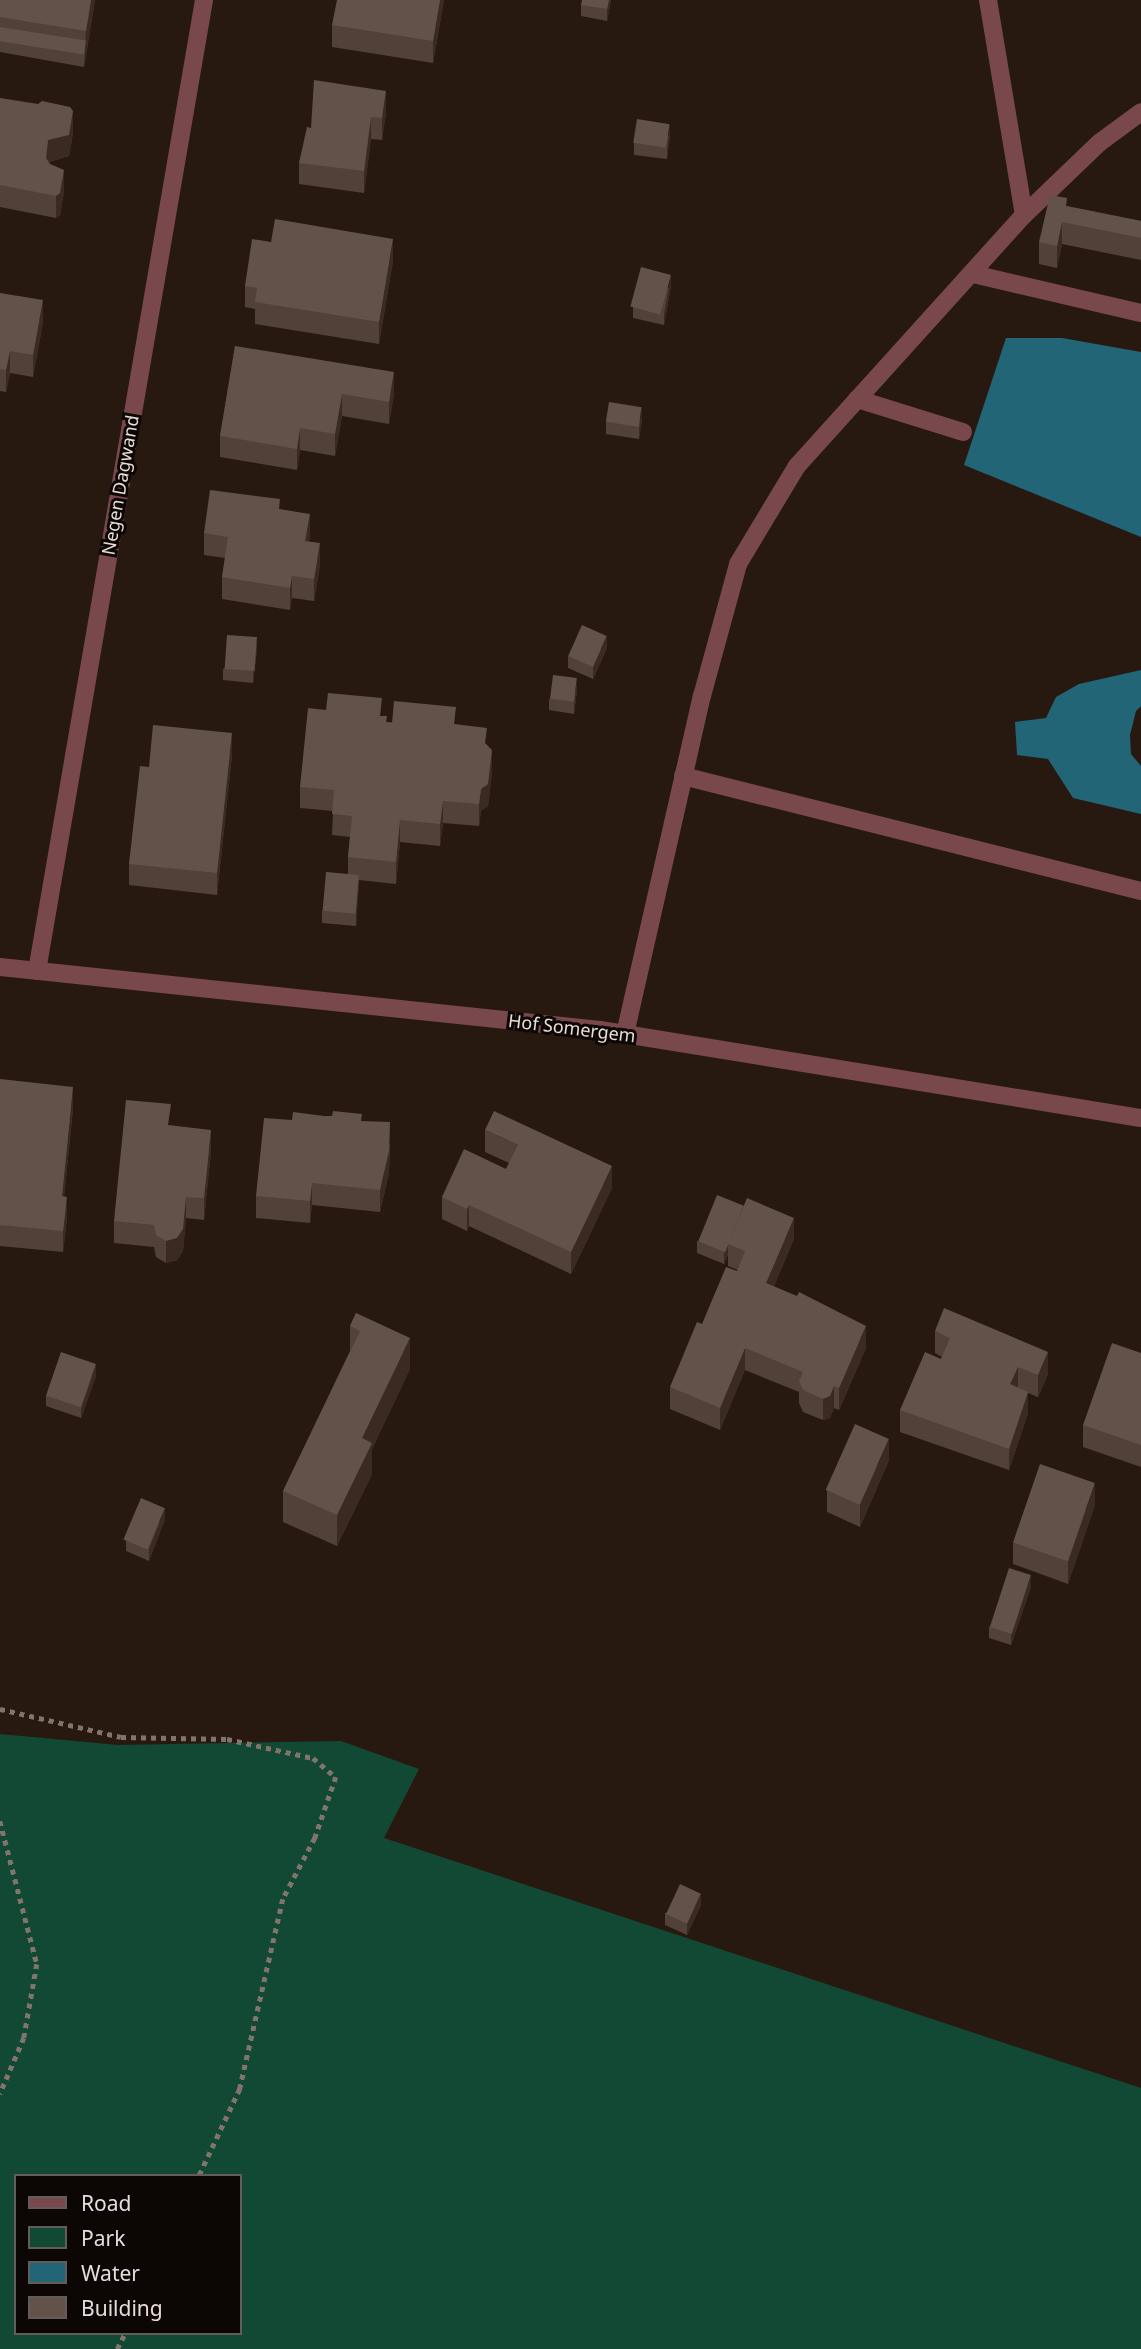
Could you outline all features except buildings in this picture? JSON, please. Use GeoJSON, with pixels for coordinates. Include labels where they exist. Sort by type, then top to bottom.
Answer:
{"type":"FeatureCollection","features":[{"type":"Feature","properties":{"kind":"street","name":"Negen Dagwand"},"geometry":{"type":"LineString","coordinates":[[37,971],[204,0]]}},
{"type":"Feature","properties":{"kind":"street"},"geometry":{"type":"LineString","coordinates":[[988,0],[1024,215]]}},
{"type":"Feature","properties":{"kind":"street"},"geometry":{"type":"LineString","coordinates":[[625,1034],[683,776],[738,564],[797,466],[1024,215],[1099,143],[1141,112]]}},
{"type":"Feature","properties":{"kind":"street"},"geometry":{"type":"LineString","coordinates":[[973,274],[1141,313]]}},
{"type":"Feature","properties":{"kind":"street"},"geometry":{"type":"LineString","coordinates":[[857,399],[962,432]]}},
{"type":"Feature","properties":{"kind":"street"},"geometry":{"type":"LineString","coordinates":[[683,776],[1141,891]]}},
{"type":"Feature","properties":{"kind":"street","name":"Hof Somergem"},"geometry":{"type":"LineString","coordinates":[[0,967],[625,1034],[1141,1118]]}},
{"type":"Feature","properties":{"kind":"path"},"geometry":{"type":"LineString","coordinates":[[0,1709],[121,1737],[227,1739],[313,1758],[336,1777],[315,1838],[283,1899],[240,2089],[200,2174]]}},
{"type":"Feature","properties":{"kind":"path"},"geometry":{"type":"LineString","coordinates":[[0,1821],[37,1964],[24,2038],[0,2095]]}},
{"type":"Feature","properties":{"kind":"green space"},"geometry":{"type":"Polygon","coordinates":[[[0,1734],[118,1745],[341,1741],[419,1769],[384,1838],[1141,2088],[1141,2349],[0,2349],[0,1734]]]}},
{"type":"Feature","properties":{"kind":"water"},"geometry":{"type":"Polygon","coordinates":[[[1006,338],[1062,338],[1141,352],[1141,537],[964,465],[1006,338]]]}},
{"type":"Feature","properties":{"kind":"water"},"geometry":{"type":"Polygon","coordinates":[[[1141,670],[1141,706],[1136,711],[1130,735],[1131,754],[1141,766],[1141,814],[1073,798],[1048,759],[1017,755],[1015,722],[1046,718],[1056,697],[1079,684],[1141,670]]]}}]}
